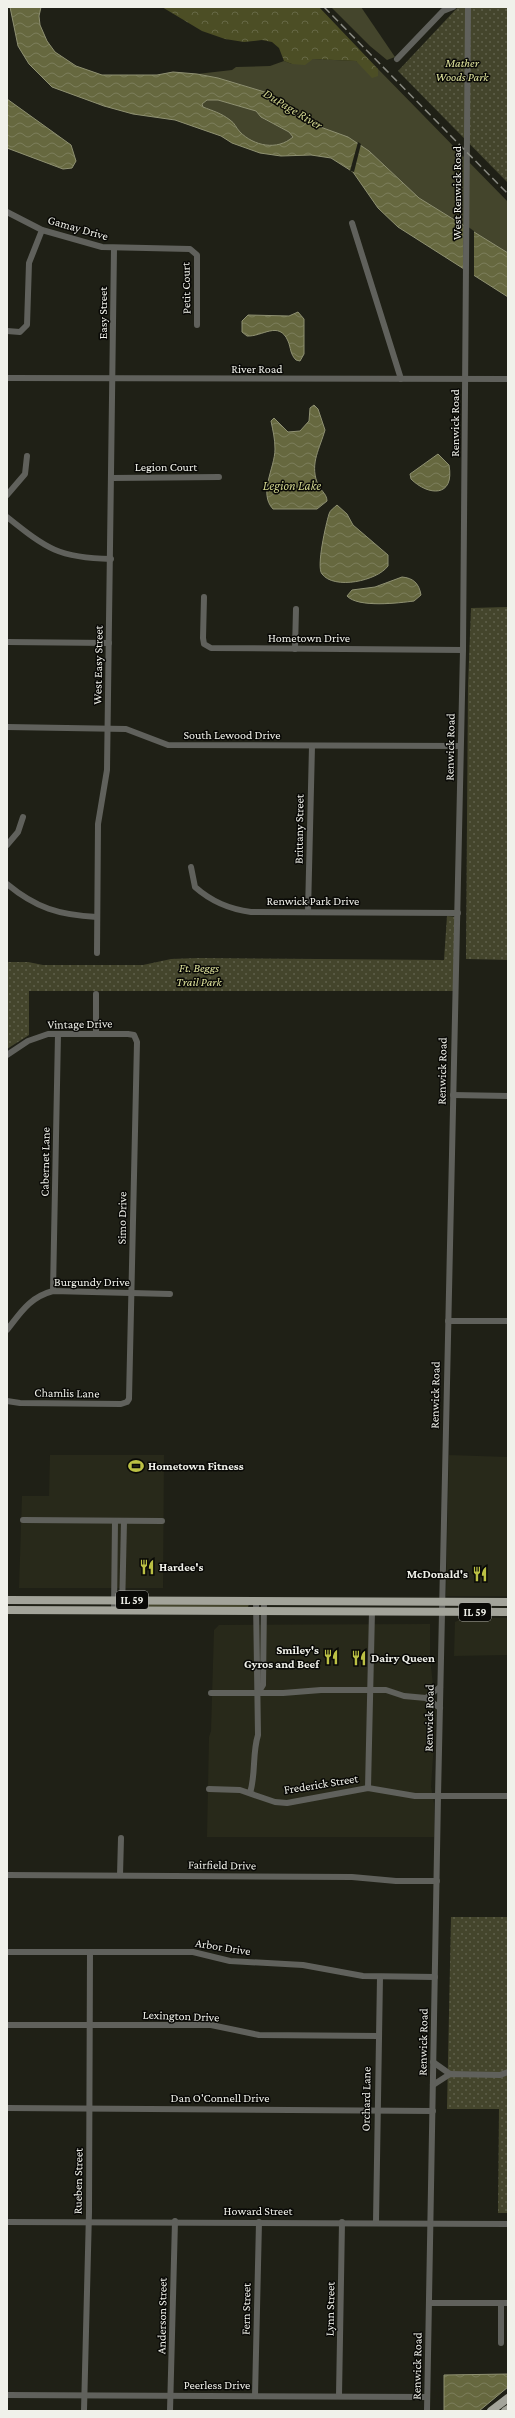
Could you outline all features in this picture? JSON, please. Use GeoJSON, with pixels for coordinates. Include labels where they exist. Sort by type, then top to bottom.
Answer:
{"type":"FeatureCollection","features":[{"type":"Feature","properties":{"kind":"main road","name":"IL 59"},"geometry":{"type":"LineString","coordinates":[[7,1600],[508,1602]]}},
{"type":"Feature","properties":{"kind":"main road","name":"IL 59"},"geometry":{"type":"LineString","coordinates":[[7,1610],[508,1612]]}},
{"type":"Feature","properties":{"kind":"main road"},"geometry":{"type":"LineString","coordinates":[[491,2411],[508,2398]]}},
{"type":"Feature","properties":{"kind":"street"},"geometry":{"type":"LineString","coordinates":[[397,58],[443,11],[453,7]]}},
{"type":"Feature","properties":{"kind":"street","name":"West Renwick Road"},"geometry":{"type":"LineString","coordinates":[[466,379],[469,176],[468,7]]}},
{"type":"Feature","properties":{"kind":"street","name":"Gamay Drive"},"geometry":{"type":"LineString","coordinates":[[7,212],[42,230],[84,243],[114,249],[190,248],[194,251]]}},
{"type":"Feature","properties":{"kind":"street"},"geometry":{"type":"LineString","coordinates":[[352,223],[401,379]]}},
{"type":"Feature","properties":{"kind":"street"},"geometry":{"type":"LineString","coordinates":[[7,332],[20,332],[24,330],[27,325],[29,263],[42,230]]}},
{"type":"Feature","properties":{"kind":"street","name":"Easy Street"},"geometry":{"type":"LineString","coordinates":[[114,249],[114,378]]}},
{"type":"Feature","properties":{"kind":"street","name":"Petit Court"},"geometry":{"type":"LineString","coordinates":[[194,251],[197,255],[198,325]]}},
{"type":"Feature","properties":{"kind":"street","name":"River Road"},"geometry":{"type":"LineString","coordinates":[[7,378],[508,379]]}},
{"type":"Feature","properties":{"kind":"street","name":"West Easy Street"},"geometry":{"type":"LineString","coordinates":[[97,953],[98,824],[107,770],[114,378]]}},
{"type":"Feature","properties":{"kind":"street","name":"Renwick Road"},"geometry":{"type":"LineString","coordinates":[[427,2411],[452,1095],[458,913],[466,379]]}},
{"type":"Feature","properties":{"kind":"street"},"geometry":{"type":"LineString","coordinates":[[7,495],[25,474],[28,466],[27,456]]}},
{"type":"Feature","properties":{"kind":"street","name":"Legion Court"},"geometry":{"type":"LineString","coordinates":[[112,478],[219,477]]}},
{"type":"Feature","properties":{"kind":"street"},"geometry":{"type":"LineString","coordinates":[[7,517],[47,548],[84,558],[111,559]]}},
{"type":"Feature","properties":{"kind":"street","name":"Hometown Drive"},"geometry":{"type":"LineString","coordinates":[[204,596],[203,638],[206,646],[295,649],[463,650]]}},
{"type":"Feature","properties":{"kind":"street"},"geometry":{"type":"LineString","coordinates":[[295,649],[296,609]]}},
{"type":"Feature","properties":{"kind":"street"},"geometry":{"type":"LineString","coordinates":[[7,642],[109,643]]}},
{"type":"Feature","properties":{"kind":"street","name":"South Lewood Drive"},"geometry":{"type":"LineString","coordinates":[[7,727],[126,729],[168,745],[460,746]]}},
{"type":"Feature","properties":{"kind":"street","name":"Brittany Street"},"geometry":{"type":"LineString","coordinates":[[308,912],[312,746]]}},
{"type":"Feature","properties":{"kind":"street"},"geometry":{"type":"LineString","coordinates":[[7,845],[18,832],[23,817]]}},
{"type":"Feature","properties":{"kind":"street","name":"Renwick Park Drive"},"geometry":{"type":"LineString","coordinates":[[191,867],[195,887],[219,904],[235,910],[251,912],[458,913]]}},
{"type":"Feature","properties":{"kind":"street"},"geometry":{"type":"LineString","coordinates":[[7,884],[34,904],[50,910],[70,916],[97,917]]}},
{"type":"Feature","properties":{"kind":"street"},"geometry":{"type":"LineString","coordinates":[[96,994],[96,1034]]}},
{"type":"Feature","properties":{"kind":"street","name":"Vintage Drive"},"geometry":{"type":"LineString","coordinates":[[7,1055],[37,1036],[58,1034],[134,1035]]}},
{"type":"Feature","properties":{"kind":"street","name":"Cabernet Lane"},"geometry":{"type":"LineString","coordinates":[[53,1292],[58,1034]]}},
{"type":"Feature","properties":{"kind":"street","name":"Simo Drive"},"geometry":{"type":"LineString","coordinates":[[127,1402],[130,1394],[137,1042],[134,1035]]}},
{"type":"Feature","properties":{"kind":"street"},"geometry":{"type":"LineString","coordinates":[[452,1095],[508,1096]]}},
{"type":"Feature","properties":{"kind":"street","name":"Burgundy Drive"},"geometry":{"type":"LineString","coordinates":[[7,1330],[27,1304],[40,1295],[53,1292],[170,1294]]}},
{"type":"Feature","properties":{"kind":"street"},"geometry":{"type":"LineString","coordinates":[[448,1320],[508,1321]]}},
{"type":"Feature","properties":{"kind":"street","name":"Chamlis Lane"},"geometry":{"type":"LineString","coordinates":[[7,1401],[20,1403],[121,1404],[127,1402]]}},
{"type":"Feature","properties":{"kind":"street"},"geometry":{"type":"LineString","coordinates":[[23,1520],[162,1521]]}},
{"type":"Feature","properties":{"kind":"street"},"geometry":{"type":"LineString","coordinates":[[114,1611],[115,1521]]}},
{"type":"Feature","properties":{"kind":"street"},"geometry":{"type":"LineString","coordinates":[[122,1611],[124,1521]]}},
{"type":"Feature","properties":{"kind":"street"},"geometry":{"type":"LineString","coordinates":[[250,1792],[253,1784],[254,1749],[258,1735],[258,1693],[256,1685],[260,1601]]}},
{"type":"Feature","properties":{"kind":"street"},"geometry":{"type":"LineString","coordinates":[[368,1788],[369,1690],[372,1611]]}},
{"type":"Feature","properties":{"kind":"street"},"geometry":{"type":"LineString","coordinates":[[426,1698],[440,1687]]}},
{"type":"Feature","properties":{"kind":"street"},"geometry":{"type":"LineString","coordinates":[[210,1693],[258,1693],[308,1690],[386,1690],[404,1696],[426,1698],[440,1708]]}},
{"type":"Feature","properties":{"kind":"street","name":"Frederick Street"},"geometry":{"type":"LineString","coordinates":[[209,1789],[250,1792],[275,1802],[287,1803],[368,1788],[415,1796],[508,1796]]}},
{"type":"Feature","properties":{"kind":"street"},"geometry":{"type":"LineString","coordinates":[[120,1875],[121,1838]]}},
{"type":"Feature","properties":{"kind":"street","name":"Fairfield Drive"},"geometry":{"type":"LineString","coordinates":[[7,1875],[352,1878],[396,1881],[437,1881]]}},
{"type":"Feature","properties":{"kind":"street","name":"Arbor Drive"},"geometry":{"type":"LineString","coordinates":[[7,1952],[203,1953],[230,1961],[303,1965],[346,1974],[380,1977],[435,1977]]}},
{"type":"Feature","properties":{"kind":"street","name":"Rueben Street"},"geometry":{"type":"LineString","coordinates":[[84,2411],[89,2221],[90,1952]]}},
{"type":"Feature","properties":{"kind":"street","name":"Orchard Lane"},"geometry":{"type":"LineString","coordinates":[[376,2222],[380,1977]]}},
{"type":"Feature","properties":{"kind":"street","name":"Lexington Drive"},"geometry":{"type":"LineString","coordinates":[[7,2025],[211,2025],[259,2035],[378,2036]]}},
{"type":"Feature","properties":{"kind":"street"},"geometry":{"type":"LineString","coordinates":[[433,2062],[450,2074]]}},
{"type":"Feature","properties":{"kind":"street"},"geometry":{"type":"LineString","coordinates":[[433,2085],[450,2074],[500,2075],[508,2072]]}},
{"type":"Feature","properties":{"kind":"street","name":"Dan O'Connell Drive"},"geometry":{"type":"LineString","coordinates":[[7,2108],[433,2111]]}},
{"type":"Feature","properties":{"kind":"street","name":"Howard Street"},"geometry":{"type":"LineString","coordinates":[[7,2222],[175,2221],[508,2224]]}},
{"type":"Feature","properties":{"kind":"street","name":"Anderson Street"},"geometry":{"type":"LineString","coordinates":[[170,2411],[175,2221]]}},
{"type":"Feature","properties":{"kind":"street","name":"Fern Street"},"geometry":{"type":"LineString","coordinates":[[255,2396],[259,2222]]}},
{"type":"Feature","properties":{"kind":"street","name":"Lynn Street"},"geometry":{"type":"LineString","coordinates":[[339,2396],[342,2222]]}},
{"type":"Feature","properties":{"kind":"street"},"geometry":{"type":"LineString","coordinates":[[429,2303],[508,2303]]}},
{"type":"Feature","properties":{"kind":"street"},"geometry":{"type":"LineString","coordinates":[[501,2303],[501,2343]]}},
{"type":"Feature","properties":{"kind":"street","name":"Peerless Drive"},"geometry":{"type":"LineString","coordinates":[[7,2395],[428,2397]]}},
{"type":"Feature","properties":{"kind":"shaded area"},"geometry":{"type":"Polygon","coordinates":[[[50,1455],[164,1455],[163,1588],[19,1588],[22,1496],[49,1496],[50,1455]]]}},
{"type":"Feature","properties":{"kind":"shaded area"},"geometry":{"type":"Polygon","coordinates":[[[449,1455],[508,1457],[508,1596],[446,1596],[449,1455]]]}},
{"type":"Feature","properties":{"kind":"shaded area"},"geometry":{"type":"Polygon","coordinates":[[[463,1618],[508,1618],[508,1655],[454,1656],[455,1622],[463,1618]]]}},
{"type":"Feature","properties":{"kind":"shaded area"},"geometry":{"type":"Polygon","coordinates":[[[430,1624],[430,1658],[436,1712],[431,1787],[434,1803],[434,1837],[207,1837],[209,1737],[211,1731],[214,1630],[219,1625],[430,1624]]]}},
{"type":"Feature","properties":{"kind":"green space"},"geometry":{"type":"Polygon","coordinates":[[[162,7],[319,7],[378,69],[378,76],[372,78],[356,61],[313,59],[305,65],[292,64],[284,61],[279,48],[272,42],[262,40],[244,42],[225,39],[202,31],[162,7]]]}},
{"type":"Feature","properties":{"kind":"green space"},"geometry":{"type":"Polygon","coordinates":[[[331,7],[361,7],[395,57],[387,60],[370,46],[331,7]]]}},
{"type":"Feature","properties":{"kind":"green space","name":"Mather Woods Park"},"geometry":{"type":"Polygon","coordinates":[[[458,7],[508,7],[508,183],[398,71],[458,7]]]}},
{"type":"Feature","properties":{"kind":"green space"},"geometry":{"type":"Polygon","coordinates":[[[313,59],[356,61],[378,76],[378,69],[508,202],[508,253],[419,198],[369,151],[348,137],[301,120],[268,93],[218,78],[197,74],[232,70],[236,67],[270,66],[284,61],[292,64],[313,59]]]}},
{"type":"Feature","properties":{"kind":"green space"},"geometry":{"type":"Polygon","coordinates":[[[207,100],[218,100],[256,111],[264,119],[289,132],[293,137],[280,144],[273,145],[266,145],[252,141],[240,132],[227,118],[217,112],[203,107],[202,104],[207,100]]]}},
{"type":"Feature","properties":{"kind":"green space"},"geometry":{"type":"Polygon","coordinates":[[[508,607],[508,960],[466,959],[468,686],[471,608],[508,607]]]}},
{"type":"Feature","properties":{"kind":"green space","name":"Ft. Beggs Trail Park"},"geometry":{"type":"Polygon","coordinates":[[[447,916],[457,917],[456,991],[29,991],[29,1035],[7,1049],[7,962],[28,962],[43,965],[143,965],[171,959],[199,958],[444,960],[447,916]]]}},
{"type":"Feature","properties":{"kind":"green space"},"geometry":{"type":"Polygon","coordinates":[[[133,1604],[249,1604],[248,1607],[133,1607],[133,1604]]]}},
{"type":"Feature","properties":{"kind":"green space"},"geometry":{"type":"Polygon","coordinates":[[[451,1917],[508,1917],[508,2213],[498,2213],[499,2109],[447,2109],[451,1917]]]}},
{"type":"Feature","properties":{"kind":"water"},"geometry":{"type":"Polygon","coordinates":[[[10,7],[41,7],[39,16],[40,25],[47,41],[55,52],[76,66],[102,75],[157,75],[173,72],[197,74],[218,78],[268,93],[301,120],[348,137],[369,151],[419,198],[508,253],[508,297],[398,227],[378,208],[353,172],[331,158],[311,155],[281,156],[260,153],[232,143],[221,136],[175,120],[133,114],[104,106],[52,87],[29,64],[18,46],[10,7]],[[207,100],[202,104],[203,107],[217,112],[227,118],[240,132],[252,141],[266,145],[273,145],[280,144],[293,137],[289,132],[261,117],[256,111],[218,100],[207,100]]]}},
{"type":"Feature","properties":{"kind":"water"},"geometry":{"type":"Polygon","coordinates":[[[7,99],[71,145],[76,161],[72,168],[63,169],[7,148],[7,99]]]}},
{"type":"Feature","properties":{"kind":"water"},"geometry":{"type":"Polygon","coordinates":[[[298,312],[304,319],[304,354],[300,361],[294,358],[288,341],[280,332],[275,330],[253,336],[247,336],[242,332],[242,321],[248,315],[289,316],[298,312]]]}},
{"type":"Feature","properties":{"kind":"water","name":"Legion Lake"},"geometry":{"type":"Polygon","coordinates":[[[314,405],[318,409],[325,430],[316,456],[315,475],[318,485],[326,496],[327,501],[317,509],[273,509],[267,496],[268,480],[275,449],[271,421],[274,418],[288,432],[300,431],[309,421],[310,408],[314,405]]]}},
{"type":"Feature","properties":{"kind":"water"},"geometry":{"type":"Polygon","coordinates":[[[438,454],[449,465],[450,476],[448,484],[444,488],[439,491],[432,491],[418,485],[411,479],[410,474],[438,454]]]}},
{"type":"Feature","properties":{"kind":"water"},"geometry":{"type":"Polygon","coordinates":[[[337,505],[347,514],[353,525],[388,555],[388,566],[375,576],[355,582],[336,582],[328,579],[322,574],[320,570],[320,563],[322,545],[331,510],[337,505]]]}},
{"type":"Feature","properties":{"kind":"water"},"geometry":{"type":"Polygon","coordinates":[[[402,577],[412,580],[419,587],[421,595],[414,601],[379,604],[352,600],[347,596],[352,590],[375,587],[402,577]]]}},
{"type":"Feature","properties":{"kind":"water"},"geometry":{"type":"Polygon","coordinates":[[[508,2374],[508,2387],[479,2411],[444,2411],[444,2375],[508,2374]]]}},
{"type":"Feature","properties":{"kind":"pier"},"geometry":{"type":"Polygon","coordinates":[[[358,142],[361,144],[354,172],[350,171],[358,142]]]}},
{"type":"Feature","properties":{"kind":"pier"},"geometry":{"type":"Polygon","coordinates":[[[464,224],[474,231],[474,277],[463,271],[464,224]]]}},
{"type":"Feature","properties":{"kind":"railway"},"geometry":{"type":"LineString","coordinates":[[324,7],[508,194]]}},
{"type":"Feature","properties":{"kind":"place","name":"Hometown Fitness"},"geometry":{"type":"Point","coordinates":[136,1466]}},
{"type":"Feature","properties":{"kind":"place","name":"Hardee's"},"geometry":{"type":"Point","coordinates":[147,1567]}},
{"type":"Feature","properties":{"kind":"place","name":"McDonald's"},"geometry":{"type":"Point","coordinates":[480,1574]}},
{"type":"Feature","properties":{"kind":"place","name":"Smiley's Gyros and Beef"},"geometry":{"type":"Point","coordinates":[331,1657]}},
{"type":"Feature","properties":{"kind":"place","name":"Dairy Queen"},"geometry":{"type":"Point","coordinates":[359,1658]}},
{"type":"Feature","properties":{"kind":"water label","name":"DuPage River"},"geometry":{"type":"Point","coordinates":[293,109]}}]}
